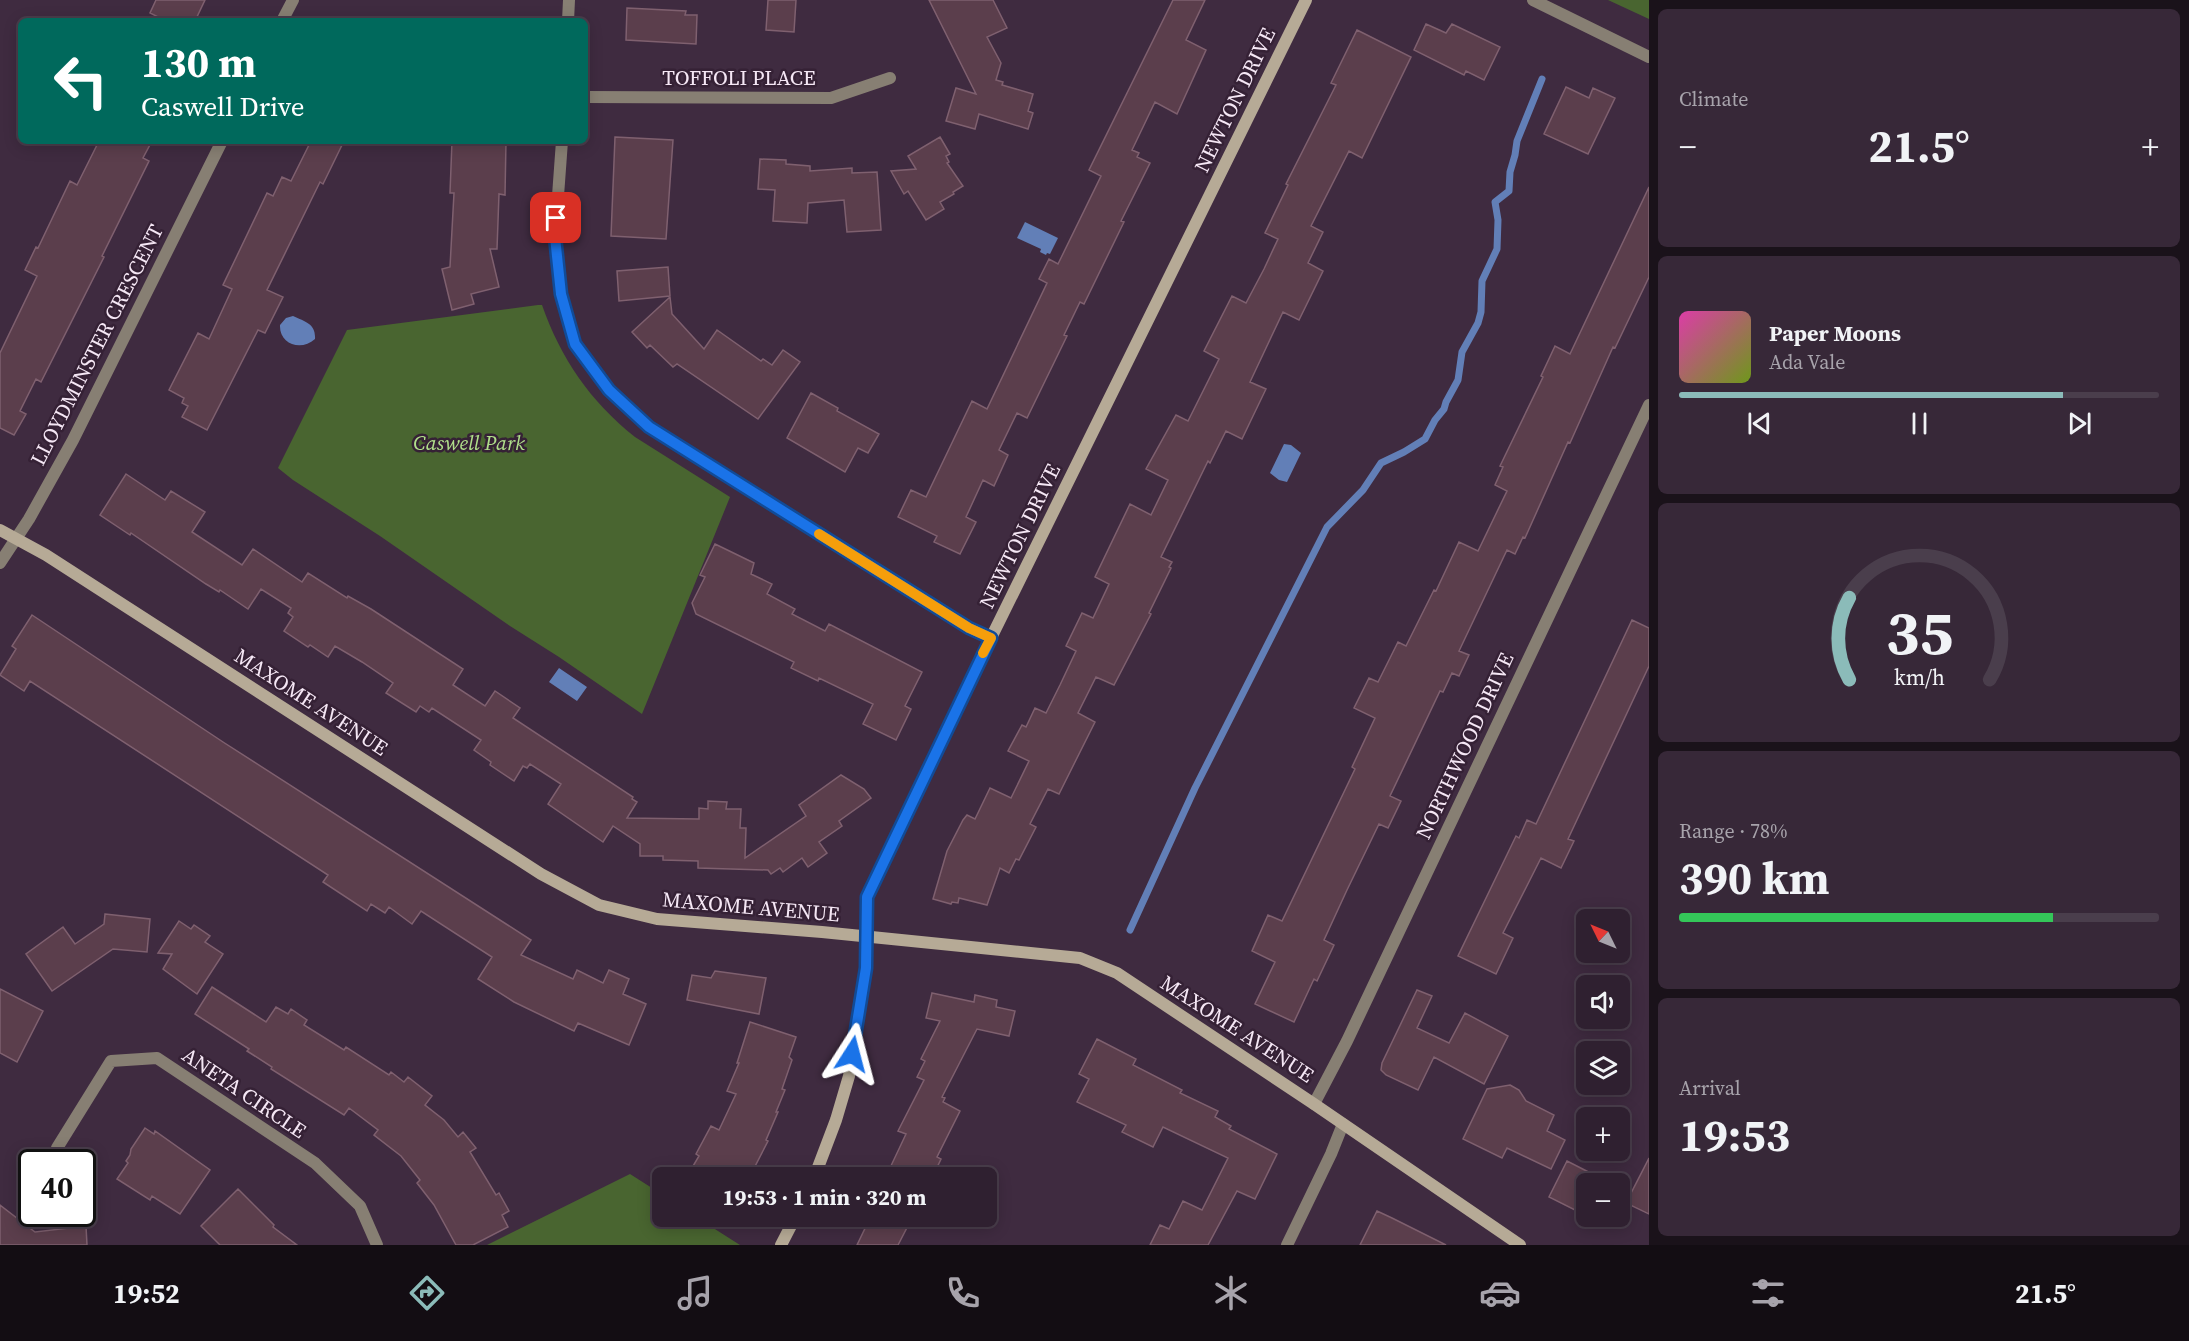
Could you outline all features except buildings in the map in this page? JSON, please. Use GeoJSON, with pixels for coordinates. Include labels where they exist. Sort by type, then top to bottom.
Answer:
{"type":"FeatureCollection","features":[{"type":"Feature","properties":{"kind":"street"},"geometry":{"type":"LineString","coordinates":[[284,18],[293,0]]}},
{"type":"Feature","properties":{"kind":"street"},"geometry":{"type":"LineString","coordinates":[[568,18],[569,0]]}},
{"type":"Feature","properties":{"kind":"street","name":"NEWTON DRIVE"},"geometry":{"type":"LineString","coordinates":[[818,1167],[836,1120],[849,1076],[866,968],[867,897],[991,638],[1306,0]]}},
{"type":"Feature","properties":{"kind":"street"},"geometry":{"type":"LineString","coordinates":[[1533,0],[1649,57]]}},
{"type":"Feature","properties":{"kind":"street","name":"TOFFOLI PLACE"},"geometry":{"type":"LineString","coordinates":[[588,97],[831,98],[890,78]]}},
{"type":"Feature","properties":{"kind":"street","name":"LLOYDMINSTER CRESCENT"},"geometry":{"type":"LineString","coordinates":[[0,563],[73,440],[221,144]]}},
{"type":"Feature","properties":{"kind":"street"},"geometry":{"type":"LineString","coordinates":[[562,144],[555,237],[561,294],[575,344],[609,390],[649,427],[969,628],[991,638]]}},
{"type":"Feature","properties":{"kind":"street","name":"NORTHWOOD DRIVE"},"geometry":{"type":"LineString","coordinates":[[1314,1104],[1357,1019],[1649,405]]}},
{"type":"Feature","properties":{"kind":"street","name":"MAXOME AVENUE"},"geometry":{"type":"LineString","coordinates":[[0,530],[46,555],[541,874],[599,905],[657,919],[1080,958],[1117,974],[1314,1104],[1520,1245]]}},
{"type":"Feature","properties":{"kind":"street","name":"ANETA CIRCLE"},"geometry":{"type":"LineString","coordinates":[[57,1148],[111,1061],[157,1058],[315,1163],[360,1206],[377,1245]]}},
{"type":"Feature","properties":{"kind":"street"},"geometry":{"type":"LineString","coordinates":[[1287,1245],[1343,1124]]}},
{"type":"Feature","properties":{"kind":"street"},"geometry":{"type":"LineString","coordinates":[[781,1245],[790,1227]]}},
{"type":"Feature","properties":{"kind":"green space"},"geometry":{"type":"Polygon","coordinates":[[[1608,0],[1649,0],[1649,19],[1608,0]]]}},
{"type":"Feature","properties":{"kind":"green space","name":"Caswell Park"},"geometry":{"type":"Polygon","coordinates":[[[542,305],[568,361],[604,409],[635,437],[730,497],[642,714],[278,468],[347,330],[542,305]]]}},
{"type":"Feature","properties":{"kind":"green space"},"geometry":{"type":"Polygon","coordinates":[[[630,1174],[652,1188],[652,1227],[712,1227],[740,1245],[487,1245],[630,1174]]]}},
{"type":"Feature","properties":{"kind":"water"},"geometry":{"type":"Polygon","coordinates":[[[1025,222],[1058,238],[1050,254],[1046,255],[1040,252],[1041,249],[1017,238],[1025,222]]]}},
{"type":"Feature","properties":{"kind":"water"},"geometry":{"type":"Polygon","coordinates":[[[293,316],[312,327],[315,339],[298,345],[292,344],[283,337],[280,325],[286,318],[293,316]]]}},
{"type":"Feature","properties":{"kind":"water"},"geometry":{"type":"Polygon","coordinates":[[[1284,444],[1291,445],[1301,453],[1287,482],[1279,480],[1270,473],[1284,444]]]}},
{"type":"Feature","properties":{"kind":"water"},"geometry":{"type":"Polygon","coordinates":[[[559,668],[587,687],[577,701],[549,682],[559,668]]]}},
{"type":"Feature","properties":{"kind":"waterway"},"geometry":{"type":"LineString","coordinates":[[1130,930],[1195,788],[1327,527],[1363,490],[1381,463],[1425,439],[1444,409],[1458,380],[1462,352],[1478,323],[1481,312],[1482,281],[1497,249],[1498,220],[1495,202],[1509,191],[1510,172],[1517,141],[1542,79]]}},
{"type":"Feature","properties":{"kind":"slow traffic"},"geometry":{"type":"LineString","coordinates":[[819,534],[969,628],[991,638],[983,653]]}},
{"type":"Feature","properties":{"kind":"route"},"geometry":{"type":"LineString","coordinates":[[556,218],[555,237],[561,294],[575,344],[609,390],[649,427],[969,628],[991,638],[867,897],[866,968],[852,1054]]}}]}
